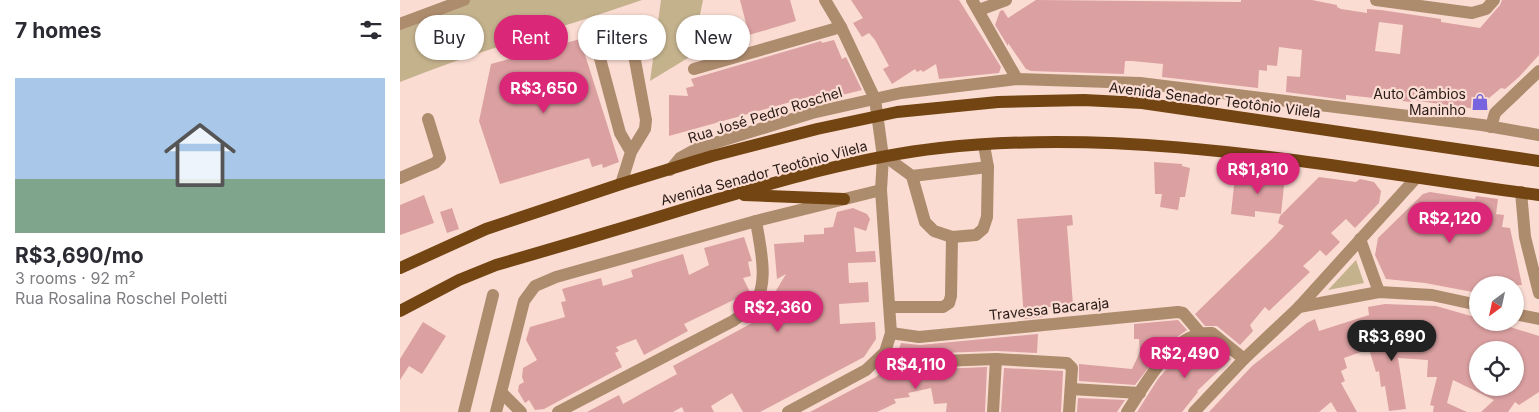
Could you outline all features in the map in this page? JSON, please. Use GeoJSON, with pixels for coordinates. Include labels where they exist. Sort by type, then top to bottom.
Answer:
{"type":"FeatureCollection","features":[{"type":"Feature","properties":{"kind":"main road","name":"Avenida Senador Teotônio Vilela"},"geometry":{"type":"LineString","coordinates":[[400,268],[486,230],[621,184],[766,141],[905,111],[998,102],[1110,100],[1142,103],[1539,161]]}},
{"type":"Feature","properties":{"kind":"main road","name":"Avenida Senador Teotônio Vilela"},"geometry":{"type":"LineString","coordinates":[[400,311],[459,280],[496,265],[734,194],[884,157],[940,148],[1050,140],[1173,146],[1244,153],[1539,195]]}},
{"type":"Feature","properties":{"kind":"main road"},"geometry":{"type":"LineString","coordinates":[[734,194],[844,199]]}},
{"type":"Feature","properties":{"kind":"street"},"geometry":{"type":"LineString","coordinates":[[400,24],[464,0]]}},
{"type":"Feature","properties":{"kind":"street"},"geometry":{"type":"LineString","coordinates":[[788,412],[866,370],[884,352],[891,333],[881,190],[884,157],[874,99],[841,27],[825,0]]}},
{"type":"Feature","properties":{"kind":"street"},"geometry":{"type":"LineString","coordinates":[[1006,0],[976,5],[1017,79]]}},
{"type":"Feature","properties":{"kind":"street"},"geometry":{"type":"LineString","coordinates":[[1376,0],[1472,13],[1486,9],[1494,0]]}},
{"type":"Feature","properties":{"kind":"street"},"geometry":{"type":"LineString","coordinates":[[621,184],[631,152],[642,137],[646,120],[630,33],[620,26],[601,27],[594,36],[620,133],[631,152]]}},
{"type":"Feature","properties":{"kind":"street"},"geometry":{"type":"LineString","coordinates":[[694,69],[841,27]]}},
{"type":"Feature","properties":{"kind":"street"},"geometry":{"type":"LineString","coordinates":[[1491,127],[1495,113],[1539,71]]}},
{"type":"Feature","properties":{"kind":"street","name":"Avenida Senador Teotônio Vilela"},"geometry":{"type":"LineString","coordinates":[[874,99],[901,93],[1017,79],[1140,83],[1539,134]]}},
{"type":"Feature","properties":{"kind":"street","name":"Rua José Pedro Roschel"},"geometry":{"type":"LineString","coordinates":[[670,170],[680,158],[698,148],[812,114],[874,99]]}},
{"type":"Feature","properties":{"kind":"street"},"geometry":{"type":"LineString","coordinates":[[400,178],[435,163],[440,158],[428,119]]}},
{"type":"Feature","properties":{"kind":"street"},"geometry":{"type":"LineString","coordinates":[[884,157],[912,176],[925,222],[934,231],[952,237],[976,235],[983,229],[987,217],[988,167],[984,145]]}},
{"type":"Feature","properties":{"kind":"street"},"geometry":{"type":"LineString","coordinates":[[912,176],[988,167]]}},
{"type":"Feature","properties":{"kind":"street"},"geometry":{"type":"LineString","coordinates":[[1194,412],[1244,359],[1299,307],[1416,178]]}},
{"type":"Feature","properties":{"kind":"street"},"geometry":{"type":"LineString","coordinates":[[496,412],[524,301],[530,290],[540,283],[756,221],[881,190]]}},
{"type":"Feature","properties":{"kind":"street"},"geometry":{"type":"LineString","coordinates":[[1521,192],[1525,237],[1539,293]]}},
{"type":"Feature","properties":{"kind":"street"},"geometry":{"type":"LineString","coordinates":[[558,412],[733,321],[750,310],[760,295],[762,283],[762,258],[756,221]]}},
{"type":"Feature","properties":{"kind":"street"},"geometry":{"type":"LineString","coordinates":[[890,307],[943,307],[949,304],[951,296],[952,237]]}},
{"type":"Feature","properties":{"kind":"street"},"geometry":{"type":"LineString","coordinates":[[1360,239],[1379,292]]}},
{"type":"Feature","properties":{"kind":"street"},"geometry":{"type":"LineString","coordinates":[[1299,307],[1379,292],[1432,295],[1469,303]]}},
{"type":"Feature","properties":{"kind":"street"},"geometry":{"type":"LineString","coordinates":[[464,412],[493,295]]}},
{"type":"Feature","properties":{"kind":"street","name":"Travessa Bacaraja"},"geometry":{"type":"LineString","coordinates":[[891,333],[919,337],[1178,312],[1184,313],[1201,334]]}},
{"type":"Feature","properties":{"kind":"street"},"geometry":{"type":"LineString","coordinates":[[1524,316],[1539,319]]}},
{"type":"Feature","properties":{"kind":"street"},"geometry":{"type":"LineString","coordinates":[[1127,412],[1162,359],[1177,346],[1201,334],[1212,333],[1244,359]]}},
{"type":"Feature","properties":{"kind":"street"},"geometry":{"type":"LineString","coordinates":[[884,352],[912,362],[996,359],[1066,363],[1072,368],[1069,412]]}},
{"type":"Feature","properties":{"kind":"street"},"geometry":{"type":"LineString","coordinates":[[993,412],[996,359]]}},
{"type":"Feature","properties":{"kind":"street"},"geometry":{"type":"LineString","coordinates":[[1071,389],[1140,393]]}},
{"type":"Feature","properties":{"kind":"street"},"geometry":{"type":"LineString","coordinates":[[502,393],[521,412]]}},
{"type":"Feature","properties":{"kind":"shaded area"},"geometry":{"type":"Polygon","coordinates":[[[468,0],[642,0],[596,15],[578,15],[578,21],[568,24],[568,15],[494,15],[494,49],[484,52],[484,15],[426,15],[468,0]]]}},
{"type":"Feature","properties":{"kind":"shaded area"},"geometry":{"type":"Polygon","coordinates":[[[661,0],[703,0],[700,15],[676,15],[676,60],[685,60],[650,81],[653,60],[666,60],[666,15],[659,15],[661,0]]]}},
{"type":"Feature","properties":{"kind":"shaded area"},"geometry":{"type":"Polygon","coordinates":[[[415,19],[415,60],[460,60],[400,82],[400,24],[415,19]]]}},
{"type":"Feature","properties":{"kind":"shaded area"},"geometry":{"type":"Polygon","coordinates":[[[1356,260],[1364,283],[1328,290],[1356,260]]]}},
{"type":"Feature","properties":{"kind":"building"},"geometry":{"type":"Polygon","coordinates":[[[740,0],[790,0],[796,21],[750,35],[750,15],[744,15],[740,0]]]}},
{"type":"Feature","properties":{"kind":"building"},"geometry":{"type":"Polygon","coordinates":[[[851,0],[959,0],[1001,67],[999,73],[939,79],[936,64],[923,72],[921,70],[917,72],[915,69],[892,84],[883,69],[889,66],[875,40],[869,33],[862,37],[853,23],[863,18],[851,0]]]}},
{"type":"Feature","properties":{"kind":"building"},"geometry":{"type":"Polygon","coordinates":[[[1036,0],[1241,2],[1241,0],[1312,0],[1337,5],[1341,9],[1367,13],[1367,9],[1381,10],[1441,19],[1441,22],[1480,28],[1500,5],[1502,0],[1539,0],[1539,55],[1505,89],[1501,88],[1476,109],[1411,100],[1411,102],[1346,95],[1346,100],[1286,92],[1287,76],[1300,77],[1302,50],[1279,47],[1277,66],[1267,65],[1267,71],[1259,70],[1258,88],[1162,77],[1163,64],[1132,61],[1125,61],[1124,74],[1031,71],[1026,69],[1008,43],[1008,46],[995,25],[1000,11],[1003,10],[1008,18],[1036,0]],[[1379,22],[1375,51],[1400,54],[1403,25],[1379,22]]]}},
{"type":"Feature","properties":{"kind":"building"},"geometry":{"type":"Polygon","coordinates":[[[578,40],[578,60],[587,60],[619,162],[603,168],[602,164],[592,167],[589,158],[500,184],[479,121],[491,64],[505,60],[568,60],[568,42],[578,40]]]}},
{"type":"Feature","properties":{"kind":"building"},"geometry":{"type":"Polygon","coordinates":[[[834,40],[842,59],[846,57],[862,90],[814,102],[812,96],[669,136],[669,95],[688,96],[686,88],[694,86],[691,79],[821,41],[822,43],[834,40]]]}},
{"type":"Feature","properties":{"kind":"building"},"geometry":{"type":"Polygon","coordinates":[[[1154,162],[1182,164],[1182,166],[1190,168],[1185,197],[1180,197],[1178,210],[1160,207],[1162,194],[1155,194],[1154,162]]]}},
{"type":"Feature","properties":{"kind":"building"},"geometry":{"type":"Polygon","coordinates":[[[1260,173],[1285,176],[1281,214],[1255,211],[1255,217],[1231,214],[1235,176],[1259,179],[1260,173]]]}},
{"type":"Feature","properties":{"kind":"building"},"geometry":{"type":"Polygon","coordinates":[[[1319,177],[1356,182],[1360,179],[1374,182],[1381,191],[1379,203],[1355,228],[1346,219],[1331,233],[1340,242],[1326,256],[1320,250],[1303,266],[1310,272],[1269,311],[1265,307],[1250,325],[1253,331],[1240,345],[1217,326],[1205,326],[1195,314],[1284,226],[1278,223],[1280,216],[1319,177]]]}},
{"type":"Feature","properties":{"kind":"building"},"geometry":{"type":"Polygon","coordinates":[[[1430,192],[1475,199],[1476,196],[1498,199],[1496,214],[1504,215],[1502,227],[1510,228],[1520,276],[1469,276],[1469,291],[1425,283],[1386,279],[1375,255],[1378,238],[1423,194],[1430,192]]]}},
{"type":"Feature","properties":{"kind":"building"},"geometry":{"type":"Polygon","coordinates":[[[424,195],[434,223],[400,235],[400,205],[424,195]]]}},
{"type":"Feature","properties":{"kind":"building"},"geometry":{"type":"Polygon","coordinates":[[[452,208],[459,229],[447,233],[440,212],[452,208]]]}},
{"type":"Feature","properties":{"kind":"building"},"geometry":{"type":"Polygon","coordinates":[[[853,208],[867,214],[870,219],[866,231],[854,227],[856,252],[875,251],[876,262],[848,263],[849,283],[868,282],[869,302],[839,304],[840,324],[875,322],[876,339],[864,357],[760,412],[743,412],[732,393],[711,406],[714,412],[684,412],[682,407],[673,412],[587,412],[619,395],[623,404],[677,374],[673,366],[752,323],[762,314],[786,274],[777,279],[774,244],[804,242],[804,235],[824,234],[824,228],[833,227],[837,212],[853,208]]]}},
{"type":"Feature","properties":{"kind":"building"},"geometry":{"type":"Polygon","coordinates":[[[1072,215],[1073,225],[1067,226],[1073,305],[1049,307],[1043,309],[1044,317],[1024,319],[1017,219],[1072,215]]]}},
{"type":"Feature","properties":{"kind":"building"},"geometry":{"type":"Polygon","coordinates":[[[744,237],[752,261],[748,262],[751,276],[743,278],[750,292],[684,324],[688,331],[644,355],[636,339],[616,347],[619,351],[615,353],[622,367],[544,409],[535,410],[529,400],[525,403],[518,391],[519,385],[524,382],[522,377],[523,368],[537,360],[526,340],[530,327],[565,317],[561,302],[566,301],[562,289],[601,278],[603,286],[633,277],[631,270],[683,254],[689,275],[709,265],[704,248],[744,237]]]}},
{"type":"Feature","properties":{"kind":"building"},"geometry":{"type":"Polygon","coordinates":[[[1385,304],[1436,306],[1469,315],[1469,331],[1523,331],[1539,336],[1539,392],[1519,405],[1515,402],[1508,412],[1481,412],[1494,400],[1486,396],[1524,396],[1524,341],[1469,341],[1469,388],[1453,380],[1447,403],[1467,412],[1433,412],[1434,406],[1430,405],[1437,377],[1427,377],[1428,360],[1398,358],[1406,409],[1389,411],[1385,386],[1381,387],[1379,371],[1376,372],[1369,349],[1344,358],[1347,368],[1341,371],[1345,381],[1341,383],[1357,412],[1337,412],[1331,402],[1319,412],[1209,412],[1252,366],[1307,323],[1315,319],[1319,331],[1369,315],[1368,307],[1385,304]]]}},
{"type":"Feature","properties":{"kind":"building"},"geometry":{"type":"Polygon","coordinates":[[[1178,320],[1187,330],[1167,344],[1135,385],[1079,381],[1079,364],[1132,369],[1140,352],[1139,339],[1134,339],[1134,324],[1178,320]]]}},
{"type":"Feature","properties":{"kind":"building"},"geometry":{"type":"Polygon","coordinates":[[[423,322],[446,336],[422,374],[409,366],[400,380],[400,359],[423,322]]]}},
{"type":"Feature","properties":{"kind":"building"},"geometry":{"type":"Polygon","coordinates":[[[1038,334],[1037,353],[996,351],[913,354],[899,349],[901,343],[920,345],[1038,334]]]}},
{"type":"Feature","properties":{"kind":"building"},"geometry":{"type":"Polygon","coordinates":[[[1210,341],[1231,359],[1197,391],[1182,412],[1137,412],[1158,379],[1178,356],[1189,348],[1210,341]]]}},
{"type":"Feature","properties":{"kind":"building"},"geometry":{"type":"Polygon","coordinates":[[[891,363],[912,370],[987,367],[985,412],[946,412],[947,403],[934,404],[931,388],[908,393],[910,397],[894,399],[896,403],[877,412],[810,412],[876,377],[891,363]]]}},
{"type":"Feature","properties":{"kind":"building"},"geometry":{"type":"Polygon","coordinates":[[[1004,368],[1063,371],[1061,412],[1001,412],[1004,368]]]}},
{"type":"Feature","properties":{"kind":"building"},"geometry":{"type":"Polygon","coordinates":[[[1078,398],[1125,400],[1117,412],[1077,412],[1078,398]]]}},
{"type":"Feature","properties":{"kind":"place","name":"Auto Câmbios Maninho"},"geometry":{"type":"Point","coordinates":[1480,102]}}]}
